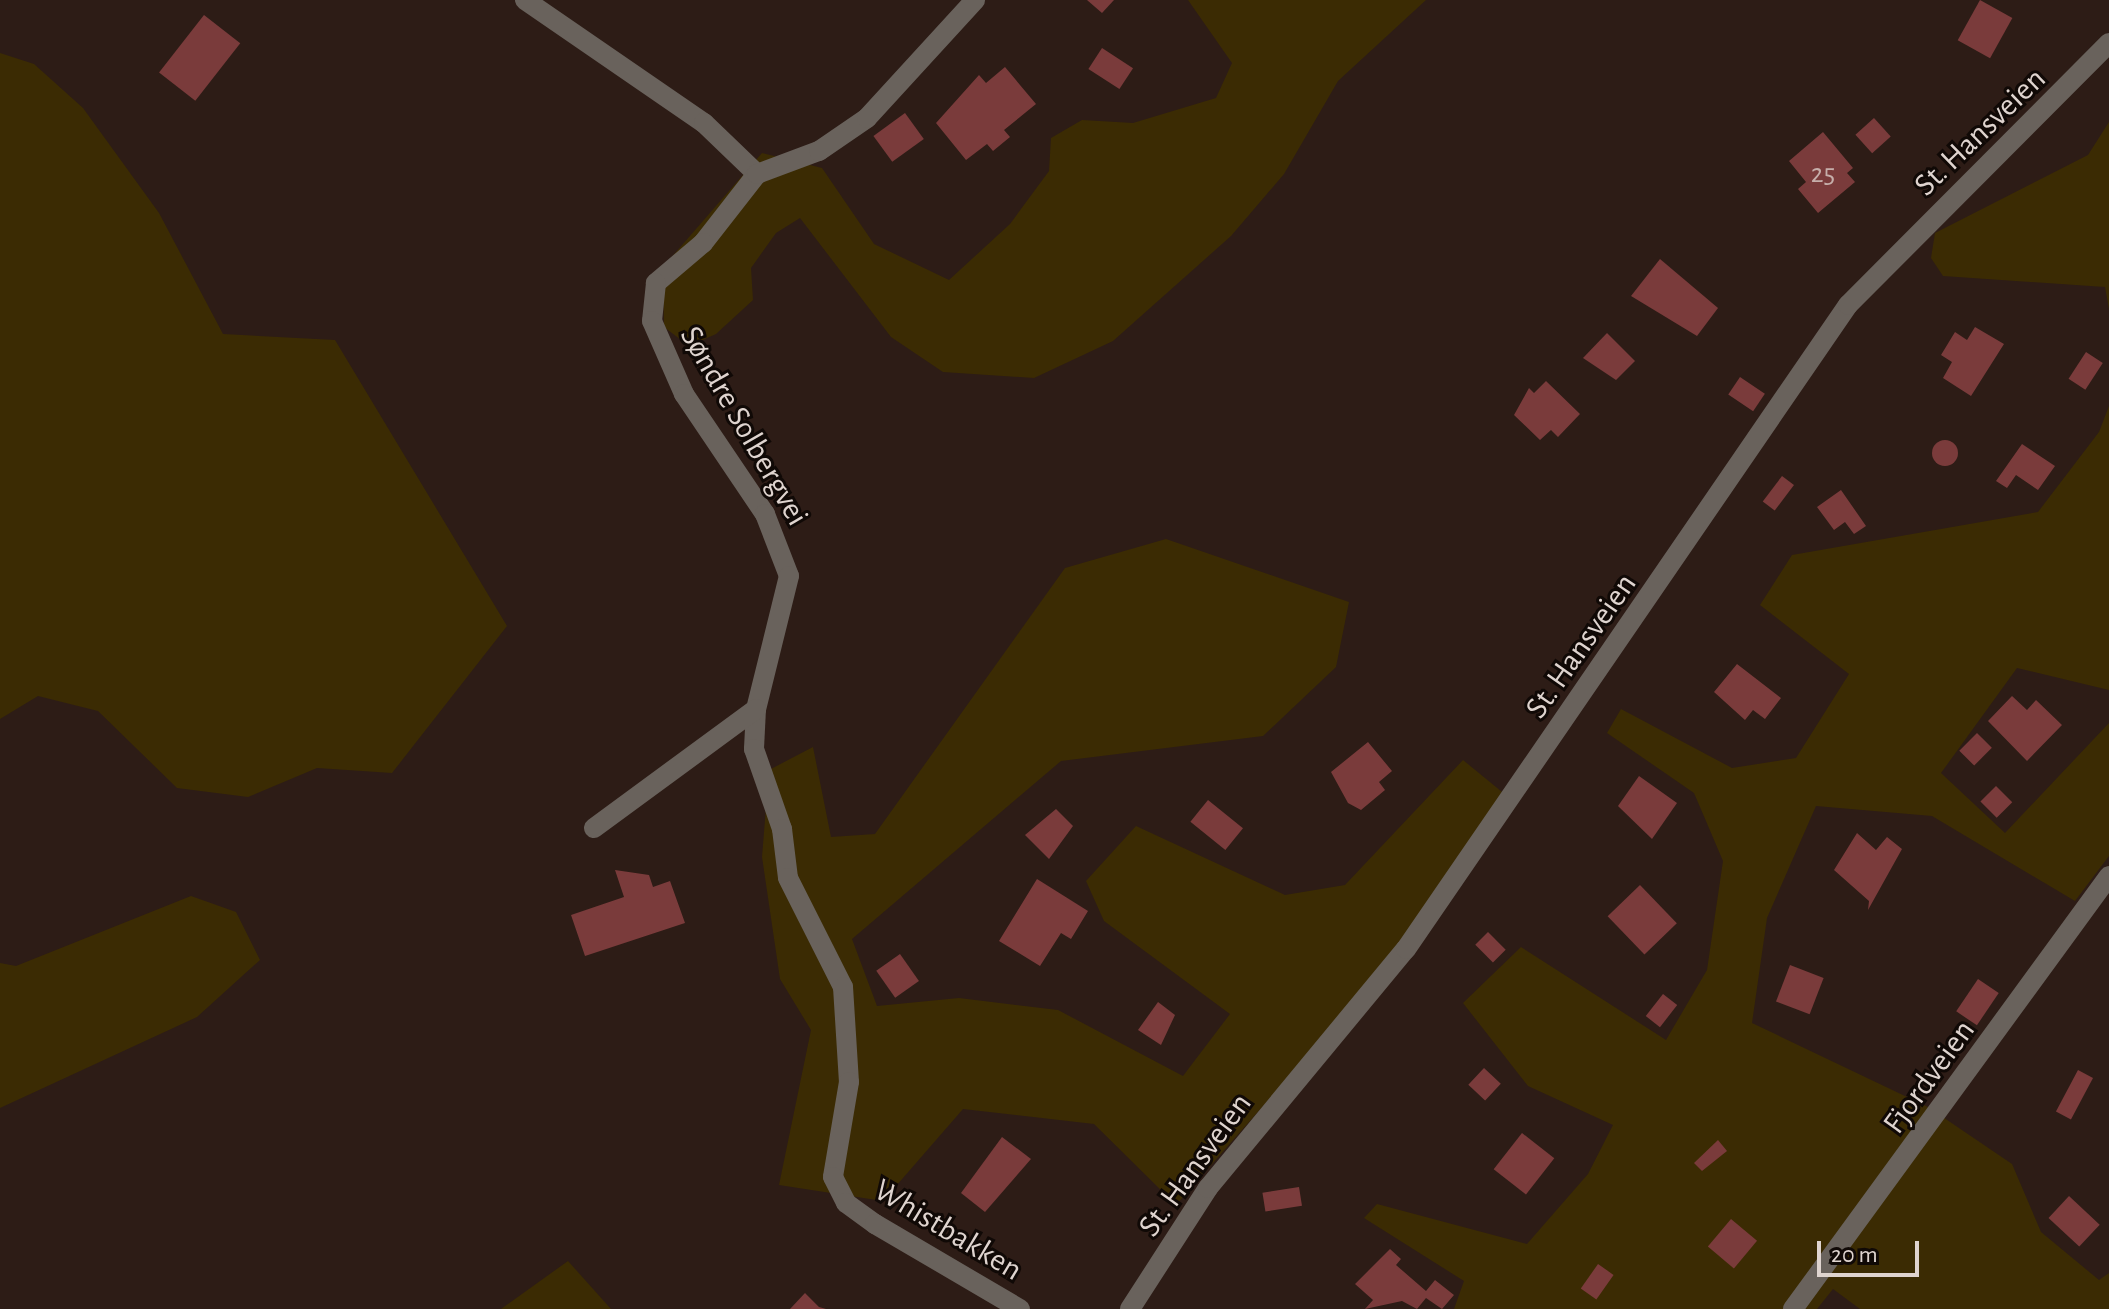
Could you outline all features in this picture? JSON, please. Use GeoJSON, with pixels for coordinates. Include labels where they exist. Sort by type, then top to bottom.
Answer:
{"type":"FeatureCollection","features":[{"type":"Feature","properties":{"kind":"street"},"geometry":{"type":"LineString","coordinates":[[525,0],[704,123],[757,174],[819,151],[867,118],[975,0]]}},
{"type":"Feature","properties":{"kind":"street","name":"St. Hansveien"},"geometry":{"type":"LineString","coordinates":[[1130,1309],[1208,1188],[1406,949],[1848,305],[2109,43]]}},
{"type":"Feature","properties":{"kind":"street","name":"Søndre Solbergvei"},"geometry":{"type":"LineString","coordinates":[[757,174],[703,243],[656,283],[652,297],[661,353],[765,514],[789,576],[756,709],[759,768],[782,829],[788,878],[813,927]]}},
{"type":"Feature","properties":{"kind":"street"},"geometry":{"type":"LineString","coordinates":[[594,828],[756,709]]}},
{"type":"Feature","properties":{"kind":"street","name":"Fjordveien"},"geometry":{"type":"LineString","coordinates":[[1793,1309],[2109,876]]}},
{"type":"Feature","properties":{"kind":"street","name":"Whistbakken"},"geometry":{"type":"LineString","coordinates":[[813,927],[836,966],[847,1010],[849,1082],[833,1177],[839,1193],[875,1224],[1020,1309]]}},
{"type":"Feature","properties":{"kind":"shaded area"},"geometry":{"type":"Polygon","coordinates":[[[1188,0],[1426,0],[1338,81],[1284,174],[1231,236],[1113,341],[1034,378],[943,372],[891,337],[800,218],[776,233],[751,268],[753,300],[716,334],[689,346],[664,327],[663,267],[762,153],[822,168],[874,244],[949,280],[1010,224],[1049,171],[1051,138],[1082,120],[1133,123],[1216,98],[1232,63],[1188,0]]]}},
{"type":"Feature","properties":{"kind":"shaded area"},"geometry":{"type":"Polygon","coordinates":[[[0,53],[34,64],[83,108],[159,213],[223,334],[335,340],[507,626],[392,773],[317,768],[248,797],[177,788],[98,711],[38,696],[0,719],[0,53]]]}},
{"type":"Feature","properties":{"kind":"shaded area"},"geometry":{"type":"Polygon","coordinates":[[[2109,122],[2109,309],[2105,287],[1943,276],[1931,258],[1935,233],[2088,155],[2109,122]]]}},
{"type":"Feature","properties":{"kind":"shaded area"},"geometry":{"type":"Polygon","coordinates":[[[2109,406],[2109,690],[2017,668],[1941,773],[2005,833],[2109,723],[2109,856],[2075,901],[1932,816],[1816,806],[1767,918],[1752,1023],[1928,1107],[2012,1164],[2041,1232],[2099,1280],[2109,1273],[2109,1309],[1860,1309],[1833,1289],[1817,1309],[1454,1309],[1464,1281],[1364,1218],[1377,1204],[1527,1244],[1588,1174],[1613,1125],[1528,1086],[1463,1003],[1521,947],[1666,1040],[1707,970],[1723,861],[1694,793],[1607,733],[1621,709],[1732,768],[1796,758],[1849,674],[1760,605],[1792,555],[2038,512],[2099,432],[2109,406]]]}},
{"type":"Feature","properties":{"kind":"shaded area"},"geometry":{"type":"Polygon","coordinates":[[[1166,539],[1349,602],[1336,667],[1263,736],[1061,761],[852,939],[877,1006],[959,998],[1058,1010],[1183,1076],[1230,1014],[1104,921],[1086,881],[1136,826],[1285,895],[1345,885],[1463,760],[1507,796],[1373,981],[1176,1205],[1094,1124],[963,1109],[883,1201],[779,1185],[811,1030],[780,979],[762,857],[769,770],[813,747],[831,837],[875,834],[1065,568],[1166,539]]]}},
{"type":"Feature","properties":{"kind":"shaded area"},"geometry":{"type":"Polygon","coordinates":[[[191,896],[236,912],[260,960],[197,1017],[0,1108],[0,963],[16,966],[191,896]]]}},
{"type":"Feature","properties":{"kind":"shaded area"},"geometry":{"type":"Polygon","coordinates":[[[568,1261],[611,1309],[501,1309],[568,1261]]]}},
{"type":"Feature","properties":{"kind":"building"},"geometry":{"type":"Polygon","coordinates":[[[1087,0],[1114,0],[1102,13],[1087,0]]]}},
{"type":"Feature","properties":{"kind":"building"},"geometry":{"type":"Polygon","coordinates":[[[1980,0],[2012,18],[1990,58],[1958,40],[1980,0]]]}},
{"type":"Feature","properties":{"kind":"building"},"geometry":{"type":"Polygon","coordinates":[[[204,15],[240,43],[195,101],[159,73],[204,15]]]}},
{"type":"Feature","properties":{"kind":"building"},"geometry":{"type":"Polygon","coordinates":[[[1102,48],[1133,68],[1119,89],[1088,69],[1102,48]]]}},
{"type":"Feature","properties":{"kind":"building"},"geometry":{"type":"Polygon","coordinates":[[[1005,67],[1036,104],[1004,130],[1010,137],[993,151],[987,144],[966,160],[936,123],[979,75],[986,83],[1005,67]]]}},
{"type":"Feature","properties":{"kind":"building"},"geometry":{"type":"Polygon","coordinates":[[[905,113],[924,139],[892,162],[873,136],[905,113]]]}},
{"type":"Feature","properties":{"kind":"building"},"geometry":{"type":"Polygon","coordinates":[[[1874,118],[1891,137],[1872,153],[1855,135],[1874,118]]]}},
{"type":"Feature","properties":{"kind":"building"},"geometry":{"type":"Polygon","coordinates":[[[1823,132],[1853,168],[1847,173],[1855,182],[1818,213],[1798,189],[1806,182],[1789,161],[1823,132]]]}},
{"type":"Feature","properties":{"kind":"building"},"geometry":{"type":"Polygon","coordinates":[[[1660,259],[1718,308],[1697,336],[1631,296],[1660,259]]]}},
{"type":"Feature","properties":{"kind":"building"},"geometry":{"type":"Polygon","coordinates":[[[1975,327],[2004,344],[1971,396],[1943,378],[1952,362],[1941,355],[1955,332],[1967,340],[1975,327]]]}},
{"type":"Feature","properties":{"kind":"building"},"geometry":{"type":"Polygon","coordinates":[[[1607,333],[1635,361],[1616,380],[1583,358],[1607,333]]]}},
{"type":"Feature","properties":{"kind":"building"},"geometry":{"type":"Polygon","coordinates":[[[2086,352],[2103,363],[2085,390],[2069,379],[2086,352]]]}},
{"type":"Feature","properties":{"kind":"building"},"geometry":{"type":"Polygon","coordinates":[[[1740,377],[1765,394],[1753,411],[1728,394],[1740,377]]]}},
{"type":"Feature","properties":{"kind":"building"},"geometry":{"type":"Polygon","coordinates":[[[1546,381],[1580,414],[1558,437],[1551,430],[1540,440],[1514,415],[1529,388],[1534,393],[1546,381]]]}},
{"type":"Feature","properties":{"kind":"building"},"geometry":{"type":"Polygon","coordinates":[[[1945,440],[1954,444],[1958,453],[1954,462],[1945,466],[1936,462],[1932,453],[1936,444],[1945,440]]]}},
{"type":"Feature","properties":{"kind":"building"},"geometry":{"type":"Polygon","coordinates":[[[2022,444],[2055,466],[2038,490],[2016,475],[2007,488],[1996,481],[2022,444]]]}},
{"type":"Feature","properties":{"kind":"building"},"geometry":{"type":"Polygon","coordinates":[[[1782,476],[1794,485],[1775,511],[1763,502],[1782,476]]]}},
{"type":"Feature","properties":{"kind":"building"},"geometry":{"type":"Polygon","coordinates":[[[1841,490],[1866,526],[1854,534],[1845,522],[1834,530],[1817,507],[1841,490]]]}},
{"type":"Feature","properties":{"kind":"building"},"geometry":{"type":"Polygon","coordinates":[[[1737,664],[1781,698],[1765,719],[1753,710],[1745,720],[1714,692],[1737,664]]]}},
{"type":"Feature","properties":{"kind":"building"},"geometry":{"type":"Polygon","coordinates":[[[2012,696],[2027,710],[2036,700],[2062,725],[2027,761],[1988,721],[2012,696]]]}},
{"type":"Feature","properties":{"kind":"building"},"geometry":{"type":"Polygon","coordinates":[[[1977,733],[1992,748],[1974,766],[1959,751],[1977,733]]]}},
{"type":"Feature","properties":{"kind":"building"},"geometry":{"type":"Polygon","coordinates":[[[1368,742],[1392,771],[1379,782],[1385,790],[1361,810],[1348,803],[1331,772],[1368,742]]]}},
{"type":"Feature","properties":{"kind":"building"},"geometry":{"type":"Polygon","coordinates":[[[1639,776],[1677,803],[1652,839],[1618,806],[1639,776]]]}},
{"type":"Feature","properties":{"kind":"building"},"geometry":{"type":"Polygon","coordinates":[[[1996,786],[2012,802],[1997,818],[1980,802],[1996,786]]]}},
{"type":"Feature","properties":{"kind":"building"},"geometry":{"type":"Polygon","coordinates":[[[1208,800],[1243,828],[1225,850],[1190,822],[1208,800]]]}},
{"type":"Feature","properties":{"kind":"building"},"geometry":{"type":"Polygon","coordinates":[[[1056,809],[1073,826],[1049,859],[1025,835],[1056,809]]]}},
{"type":"Feature","properties":{"kind":"building"},"geometry":{"type":"Polygon","coordinates":[[[1857,833],[1876,850],[1887,837],[1902,849],[1868,910],[1869,901],[1834,870],[1857,833]]]}},
{"type":"Feature","properties":{"kind":"building"},"geometry":{"type":"Polygon","coordinates":[[[615,870],[649,875],[653,887],[670,881],[685,923],[585,956],[571,915],[624,897],[615,870]]]}},
{"type":"Feature","properties":{"kind":"building"},"geometry":{"type":"Polygon","coordinates":[[[1037,879],[1088,911],[1071,939],[1061,933],[1040,966],[999,941],[1037,879]]]}},
{"type":"Feature","properties":{"kind":"building"},"geometry":{"type":"Polygon","coordinates":[[[1640,885],[1677,923],[1644,954],[1608,916],[1640,885]]]}},
{"type":"Feature","properties":{"kind":"building"},"geometry":{"type":"Polygon","coordinates":[[[1488,932],[1506,950],[1493,962],[1475,945],[1488,932]]]}},
{"type":"Feature","properties":{"kind":"building"},"geometry":{"type":"Polygon","coordinates":[[[900,954],[919,981],[895,998],[876,971],[900,954]]]}},
{"type":"Feature","properties":{"kind":"building"},"geometry":{"type":"Polygon","coordinates":[[[1790,965],[1824,978],[1810,1014],[1776,1001],[1790,965]]]}},
{"type":"Feature","properties":{"kind":"building"},"geometry":{"type":"Polygon","coordinates":[[[1978,979],[1999,993],[1977,1025],[1956,1011],[1978,979]]]}},
{"type":"Feature","properties":{"kind":"building"},"geometry":{"type":"Polygon","coordinates":[[[1663,994],[1677,1005],[1660,1027],[1646,1016],[1663,994]]]}},
{"type":"Feature","properties":{"kind":"building"},"geometry":{"type":"Polygon","coordinates":[[[1158,1002],[1175,1015],[1161,1045],[1138,1030],[1158,1002]]]}},
{"type":"Feature","properties":{"kind":"building"},"geometry":{"type":"Polygon","coordinates":[[[1484,1068],[1501,1084],[1485,1101],[1468,1085],[1484,1068]]]}},
{"type":"Feature","properties":{"kind":"building"},"geometry":{"type":"Polygon","coordinates":[[[2078,1070],[2093,1078],[2071,1119],[2056,1111],[2078,1070]]]}},
{"type":"Feature","properties":{"kind":"building"},"geometry":{"type":"Polygon","coordinates":[[[1522,1133],[1554,1158],[1526,1194],[1494,1169],[1522,1133]]]}},
{"type":"Feature","properties":{"kind":"building"},"geometry":{"type":"Polygon","coordinates":[[[1002,1137],[1031,1159],[985,1212],[961,1193],[1002,1137]]]}},
{"type":"Feature","properties":{"kind":"building"},"geometry":{"type":"Polygon","coordinates":[[[1718,1140],[1727,1151],[1702,1171],[1694,1163],[1718,1140]]]}},
{"type":"Feature","properties":{"kind":"building"},"geometry":{"type":"Polygon","coordinates":[[[1299,1187],[1302,1206],[1265,1212],[1262,1193],[1299,1187]]]}},
{"type":"Feature","properties":{"kind":"building"},"geometry":{"type":"Polygon","coordinates":[[[2069,1196],[2100,1225],[2079,1247],[2049,1218],[2069,1196]]]}},
{"type":"Feature","properties":{"kind":"building"},"geometry":{"type":"Polygon","coordinates":[[[1731,1219],[1757,1241],[1734,1268],[1708,1247],[1731,1219]]]}},
{"type":"Feature","properties":{"kind":"building"},"geometry":{"type":"Polygon","coordinates":[[[1390,1249],[1401,1259],[1396,1265],[1426,1291],[1435,1280],[1454,1295],[1442,1309],[1426,1298],[1417,1309],[1402,1301],[1365,1309],[1373,1300],[1355,1284],[1390,1249]]]}},
{"type":"Feature","properties":{"kind":"building"},"geometry":{"type":"Polygon","coordinates":[[[1598,1264],[1614,1275],[1596,1299],[1581,1289],[1598,1264]]]}},
{"type":"Feature","properties":{"kind":"building"},"geometry":{"type":"Polygon","coordinates":[[[805,1293],[819,1307],[826,1309],[790,1309],[805,1293]]]}}]}
